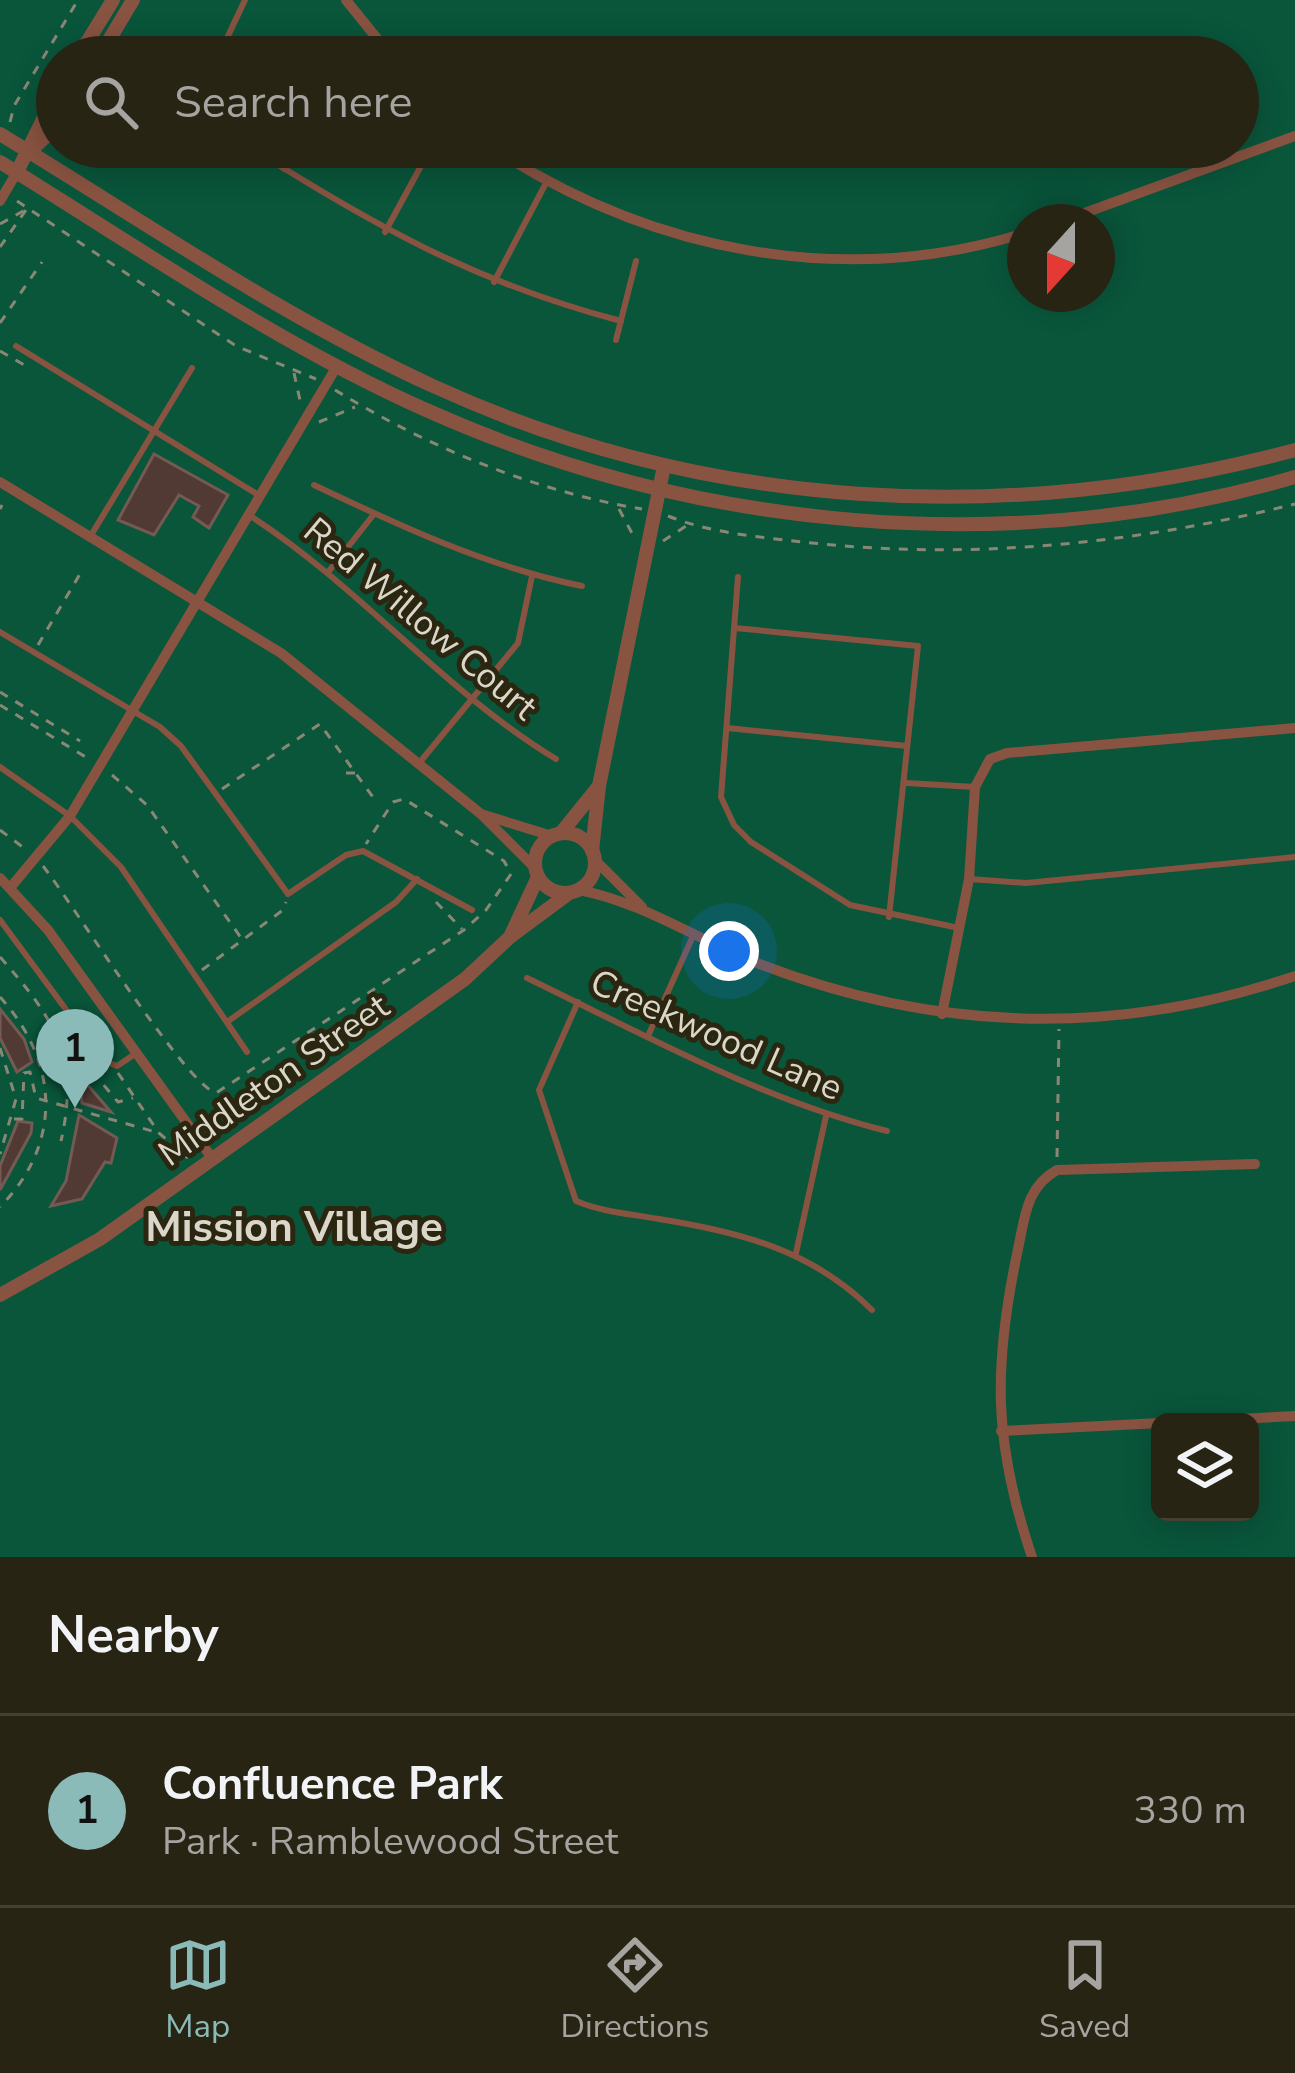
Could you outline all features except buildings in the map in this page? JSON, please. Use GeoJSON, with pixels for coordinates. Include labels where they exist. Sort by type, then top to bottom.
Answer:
{"type":"FeatureCollection","features":[{"type":"Feature","properties":{"kind":"street"},"geometry":{"type":"LineString","coordinates":[[91,36],[113,0]]}},
{"type":"Feature","properties":{"kind":"street"},"geometry":{"type":"LineString","coordinates":[[112,36],[134,0]]}},
{"type":"Feature","properties":{"kind":"street"},"geometry":{"type":"LineString","coordinates":[[346,0],[373,35]]}},
{"type":"Feature","properties":{"kind":"street"},"geometry":{"type":"LineString","coordinates":[[29,152],[36,124]]}},
{"type":"Feature","properties":{"kind":"street"},"geometry":{"type":"LineString","coordinates":[[5,129],[36,156]]}},
{"type":"Feature","properties":{"kind":"street"},"geometry":{"type":"LineString","coordinates":[[1259,149],[1295,136]]}},
{"type":"Feature","properties":{"kind":"street"},"geometry":{"type":"LineString","coordinates":[[0,201],[36,145]]}},
{"type":"Feature","properties":{"kind":"street"},"geometry":{"type":"LineString","coordinates":[[0,161],[337,366],[487,436],[658,490],[773,512],[946,525],[1119,514],[1295,477]]}},
{"type":"Feature","properties":{"kind":"street"},"geometry":{"type":"LineString","coordinates":[[56,168],[385,362],[549,432],[664,466],[820,493],[984,499],[1151,483],[1295,450]]}},
{"type":"Feature","properties":{"kind":"street"},"geometry":{"type":"LineString","coordinates":[[526,168],[669,233],[815,260],[922,256],[1007,237]]}},
{"type":"Feature","properties":{"kind":"street"},"geometry":{"type":"LineString","coordinates":[[1109,204],[1208,168]]}},
{"type":"Feature","properties":{"kind":"street"},"geometry":{"type":"LineString","coordinates":[[212,1159],[48,930],[3,888],[37,860],[70,816],[252,517],[337,366]]}},
{"type":"Feature","properties":{"kind":"street"},"geometry":{"type":"LineString","coordinates":[[575,891],[591,878],[599,787],[664,466]]}},
{"type":"Feature","properties":{"kind":"street"},"geometry":{"type":"LineString","coordinates":[[0,482],[307,672],[481,814],[552,891],[575,891],[649,913],[693,936],[821,986],[942,1014],[1059,1021],[1141,1016],[1295,976]]}},
{"type":"Feature","properties":{"kind":"street"},"geometry":{"type":"LineString","coordinates":[[942,1014],[969,879],[975,787],[990,759],[1007,753],[1295,728]]}},
{"type":"Feature","properties":{"kind":"street"},"geometry":{"type":"LineString","coordinates":[[536,873],[538,849],[599,787]]}},
{"type":"Feature","properties":{"kind":"street"},"geometry":{"type":"LineString","coordinates":[[481,814],[580,837],[649,913]]}},
{"type":"Feature","properties":{"kind":"street","name":"Middleton Street"},"geometry":{"type":"LineString","coordinates":[[510,937],[536,873]]}},
{"type":"Feature","properties":{"kind":"street","name":"Middleton Street"},"geometry":{"type":"LineString","coordinates":[[0,1294],[55,1268],[212,1159],[465,979],[510,937],[575,891]]}},
{"type":"Feature","properties":{"kind":"street"},"geometry":{"type":"LineString","coordinates":[[1032,1557],[1001,1431],[1000,1333],[1027,1203],[1040,1179],[1057,1170],[1255,1164]]}},
{"type":"Feature","properties":{"kind":"street"},"geometry":{"type":"LineString","coordinates":[[1259,1417],[1295,1415]]}},
{"type":"Feature","properties":{"kind":"street"},"geometry":{"type":"LineString","coordinates":[[1001,1431],[1151,1423]]}},
{"type":"Feature","properties":{"kind":"lane"},"geometry":{"type":"LineString","coordinates":[[228,36],[244,0]]}},
{"type":"Feature","properties":{"kind":"lane"},"geometry":{"type":"LineString","coordinates":[[385,232],[419,168]]}},
{"type":"Feature","properties":{"kind":"lane"},"geometry":{"type":"LineString","coordinates":[[284,169],[385,232],[494,282],[621,321]]}},
{"type":"Feature","properties":{"kind":"lane"},"geometry":{"type":"LineString","coordinates":[[494,282],[547,181]]}},
{"type":"Feature","properties":{"kind":"lane"},"geometry":{"type":"LineString","coordinates":[[616,340],[636,261]]}},
{"type":"Feature","properties":{"kind":"lane"},"geometry":{"type":"LineString","coordinates":[[16,346],[263,498]]}},
{"type":"Feature","properties":{"kind":"lane"},"geometry":{"type":"LineString","coordinates":[[90,537],[192,368]]}},
{"type":"Feature","properties":{"kind":"lane"},"geometry":{"type":"LineString","coordinates":[[314,485],[374,514],[532,576],[582,586]]}},
{"type":"Feature","properties":{"kind":"lane"},"geometry":{"type":"LineString","coordinates":[[329,571],[374,514]]}},
{"type":"Feature","properties":{"kind":"lane","name":"Red Willow Court"},"geometry":{"type":"LineString","coordinates":[[252,517],[329,571],[473,700],[556,759]]}},
{"type":"Feature","properties":{"kind":"lane"},"geometry":{"type":"LineString","coordinates":[[418,765],[518,643],[532,576]]}},
{"type":"Feature","properties":{"kind":"lane"},"geometry":{"type":"LineString","coordinates":[[738,577],[721,797],[734,825],[850,905],[889,917],[959,928]]}},
{"type":"Feature","properties":{"kind":"lane"},"geometry":{"type":"LineString","coordinates":[[735,628],[918,646],[889,917]]}},
{"type":"Feature","properties":{"kind":"lane"},"geometry":{"type":"LineString","coordinates":[[0,632],[181,746],[288,894],[346,855],[363,851],[472,910]]}},
{"type":"Feature","properties":{"kind":"lane"},"geometry":{"type":"LineString","coordinates":[[727,728],[907,746]]}},
{"type":"Feature","properties":{"kind":"lane"},"geometry":{"type":"LineString","coordinates":[[0,767],[70,816],[121,867],[247,1052]]}},
{"type":"Feature","properties":{"kind":"lane"},"geometry":{"type":"LineString","coordinates":[[906,783],[975,787]]}},
{"type":"Feature","properties":{"kind":"lane"},"geometry":{"type":"LineString","coordinates":[[969,879],[1026,883],[1295,857]]}},
{"type":"Feature","properties":{"kind":"lane"},"geometry":{"type":"LineString","coordinates":[[227,1022],[396,902],[417,879]]}},
{"type":"Feature","properties":{"kind":"lane"},"geometry":{"type":"LineString","coordinates":[[0,920],[104,1061],[114,1067],[137,1052]]}},
{"type":"Feature","properties":{"kind":"lane"},"geometry":{"type":"LineString","coordinates":[[648,1036],[693,936]]}},
{"type":"Feature","properties":{"kind":"lane","name":"Creekwood Lane"},"geometry":{"type":"LineString","coordinates":[[527,978],[826,1116],[887,1131]]}},
{"type":"Feature","properties":{"kind":"lane"},"geometry":{"type":"LineString","coordinates":[[578,1002],[538,1090],[576,1201],[748,1235],[796,1253],[832,1274],[872,1310]]}},
{"type":"Feature","properties":{"kind":"lane"},"geometry":{"type":"LineString","coordinates":[[796,1253],[826,1116]]}},
{"type":"Feature","properties":{"kind":"path"},"geometry":{"type":"LineString","coordinates":[[56,36],[78,0]]}},
{"type":"Feature","properties":{"kind":"path"},"geometry":{"type":"LineString","coordinates":[[5,129],[36,70]]}},
{"type":"Feature","properties":{"kind":"path"},"geometry":{"type":"LineString","coordinates":[[17,201],[236,346],[314,379]]}},
{"type":"Feature","properties":{"kind":"path"},"geometry":{"type":"LineString","coordinates":[[0,224],[26,209]]}},
{"type":"Feature","properties":{"kind":"path"},"geometry":{"type":"LineString","coordinates":[[0,247],[26,209]]}},
{"type":"Feature","properties":{"kind":"path"},"geometry":{"type":"LineString","coordinates":[[0,323],[42,262]]}},
{"type":"Feature","properties":{"kind":"path"},"geometry":{"type":"LineString","coordinates":[[0,351],[26,367]]}},
{"type":"Feature","properties":{"kind":"path"},"geometry":{"type":"LineString","coordinates":[[293,371],[300,398]]}},
{"type":"Feature","properties":{"kind":"path"},"geometry":{"type":"LineString","coordinates":[[340,393],[356,407],[516,476],[618,507],[638,508]]}},
{"type":"Feature","properties":{"kind":"path"},"geometry":{"type":"LineString","coordinates":[[332,414],[356,407]]}},
{"type":"Feature","properties":{"kind":"path"},"geometry":{"type":"LineString","coordinates":[[618,507],[626,525]]}},
{"type":"Feature","properties":{"kind":"path"},"geometry":{"type":"LineString","coordinates":[[665,538],[689,524],[671,517]]}},
{"type":"Feature","properties":{"kind":"path"},"geometry":{"type":"LineString","coordinates":[[34,652],[80,574]]}},
{"type":"Feature","properties":{"kind":"path"},"geometry":{"type":"LineString","coordinates":[[0,692],[80,741]]}},
{"type":"Feature","properties":{"kind":"path"},"geometry":{"type":"LineString","coordinates":[[0,705],[100,767],[147,806],[244,942]]}},
{"type":"Feature","properties":{"kind":"path"},"geometry":{"type":"LineString","coordinates":[[216,793],[316,724],[327,730],[375,800]]}},
{"type":"Feature","properties":{"kind":"path"},"geometry":{"type":"LineString","coordinates":[[346,772],[356,772]]}},
{"type":"Feature","properties":{"kind":"path"},"geometry":{"type":"LineString","coordinates":[[0,830],[37,860],[207,1090],[219,1092],[464,930],[509,879],[511,869],[399,798],[371,832],[363,851]]}},
{"type":"Feature","properties":{"kind":"path"},"geometry":{"type":"LineString","coordinates":[[195,975],[284,910],[288,894]]}},
{"type":"Feature","properties":{"kind":"path"},"geometry":{"type":"LineString","coordinates":[[434,900],[464,930]]}},
{"type":"Feature","properties":{"kind":"path"},"geometry":{"type":"LineString","coordinates":[[0,957],[52,1027],[70,1075],[71,1107],[62,1141]]}},
{"type":"Feature","properties":{"kind":"path"},"geometry":{"type":"LineString","coordinates":[[0,997],[23,1022],[39,1053],[48,1100],[33,1164],[0,1208]]}},
{"type":"Feature","properties":{"kind":"path"},"geometry":{"type":"LineString","coordinates":[[1057,1170],[1059,1021]]}},
{"type":"Feature","properties":{"kind":"path"},"geometry":{"type":"LineString","coordinates":[[0,1048],[12,1074],[16,1099],[14,1119],[0,1154]]}},
{"type":"Feature","properties":{"kind":"path"},"geometry":{"type":"LineString","coordinates":[[247,1052],[259,1049],[268,1063]]}},
{"type":"Feature","properties":{"kind":"path"},"geometry":{"type":"LineString","coordinates":[[114,1067],[159,1133],[190,1160]]}},
{"type":"Feature","properties":{"kind":"path"},"geometry":{"type":"LineString","coordinates":[[0,1070],[12,1074]]}},
{"type":"Feature","properties":{"kind":"path"},"geometry":{"type":"LineString","coordinates":[[14,1119],[22,1119],[25,1073],[30,1072],[36,1098]]}},
{"type":"Feature","properties":{"kind":"path"},"geometry":{"type":"LineString","coordinates":[[70,1075],[97,1076],[118,1102],[135,1098]]}},
{"type":"Feature","properties":{"kind":"path"},"geometry":{"type":"LineString","coordinates":[[16,1099],[48,1100],[159,1133]]}},
{"type":"Feature","properties":{"kind":"green space"},"geometry":{"type":"Polygon","coordinates":[[[0,0],[1295,0],[1295,1557],[0,1557],[0,0]]]}},
{"type":"Feature","properties":{"kind":"place","name":"Confluence Park"},"geometry":{"type":"Point","coordinates":[75,1108]}},
{"type":"Feature","properties":{"kind":"district","name":"Mission Village"},"geometry":{"type":"Point","coordinates":[294,1226]}}]}
